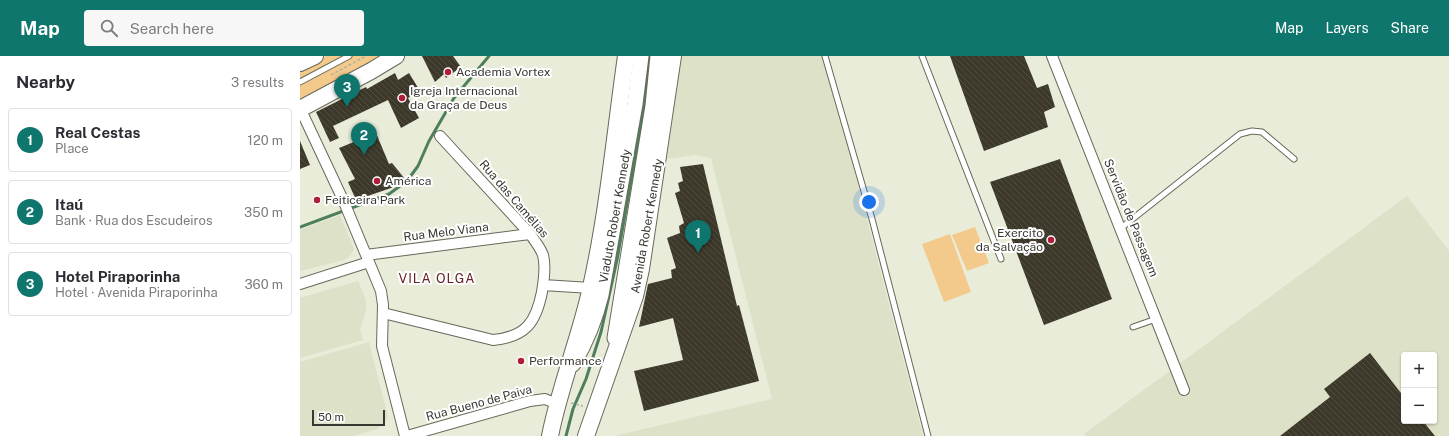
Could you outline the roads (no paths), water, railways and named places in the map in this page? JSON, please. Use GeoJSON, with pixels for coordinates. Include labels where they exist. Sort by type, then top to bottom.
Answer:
{"type":"FeatureCollection","features":[{"type":"Feature","properties":{"kind":"main road"},"geometry":{"type":"LineString","coordinates":[[300,63],[315,56]]}},
{"type":"Feature","properties":{"kind":"main road"},"geometry":{"type":"LineString","coordinates":[[300,109],[365,75],[396,56]]}},
{"type":"Feature","properties":{"kind":"main road"},"geometry":{"type":"LineString","coordinates":[[550,436],[564,403],[569,370],[591,288],[604,212],[626,56]]}},
{"type":"Feature","properties":{"kind":"main road","name":"Viaduto Robert Kennedy"},"geometry":{"type":"LineString","coordinates":[[569,370],[583,348],[594,321],[611,241],[641,56]]}},
{"type":"Feature","properties":{"kind":"main road","name":"Viaduto Robert Kennedy"},"geometry":{"type":"LineString","coordinates":[[611,363],[653,106],[658,56]]}},
{"type":"Feature","properties":{"kind":"main road","name":"Avenida Robert Kennedy"},"geometry":{"type":"LineString","coordinates":[[586,436],[635,296],[641,269],[673,56]]}},
{"type":"Feature","properties":{"kind":"street","name":"Servidão de Passagem"},"geometry":{"type":"LineString","coordinates":[[1052,56],[1184,390]]}},
{"type":"Feature","properties":{"kind":"street"},"geometry":{"type":"LineString","coordinates":[[300,109],[344,202],[381,291],[383,313],[382,346],[406,436]]}},
{"type":"Feature","properties":{"kind":"street","name":"Rua das Camélias"},"geometry":{"type":"LineString","coordinates":[[383,313],[484,339],[499,340],[521,332],[532,321],[538,310],[543,285],[543,255],[530,234],[440,136]]}},
{"type":"Feature","properties":{"kind":"street","name":"Rua Melo Viana"},"geometry":{"type":"LineString","coordinates":[[300,284],[368,258],[530,234]]}},
{"type":"Feature","properties":{"kind":"street"},"geometry":{"type":"LineString","coordinates":[[543,285],[591,288]]}},
{"type":"Feature","properties":{"kind":"street","name":"Rua Bueno de Paiva"},"geometry":{"type":"LineString","coordinates":[[406,436],[530,401],[545,399],[564,403]]}},
{"type":"Feature","properties":{"kind":"lane"},"geometry":{"type":"LineString","coordinates":[[300,82],[349,56]]}},
{"type":"Feature","properties":{"kind":"lane"},"geometry":{"type":"LineString","coordinates":[[825,56],[872,219],[928,436]]}},
{"type":"Feature","properties":{"kind":"lane"},"geometry":{"type":"LineString","coordinates":[[922,56],[1001,259]]}},
{"type":"Feature","properties":{"kind":"lane"},"geometry":{"type":"LineString","coordinates":[[1121,228],[1240,134],[1252,131],[1262,132],[1294,159]]}},
{"type":"Feature","properties":{"kind":"lane"},"geometry":{"type":"LineString","coordinates":[[1133,327],[1157,319]]}},
{"type":"Feature","properties":{"kind":"waterway"},"geometry":{"type":"LineString","coordinates":[[300,227],[389,194],[407,181],[418,166],[429,141],[454,98],[489,56]]}},
{"type":"Feature","properties":{"kind":"waterway"},"geometry":{"type":"LineString","coordinates":[[566,436],[573,409],[586,379],[601,332],[617,260],[644,107],[650,56]]}},
{"type":"Feature","properties":{"kind":"place","name":"Academia Vortex"},"geometry":{"type":"Point","coordinates":[448,72]}},
{"type":"Feature","properties":{"kind":"place","name":"Igreja Internacional da Graça de Deus"},"geometry":{"type":"Point","coordinates":[402,98]}},
{"type":"Feature","properties":{"kind":"place","name":"Hotel Piraporinha"},"geometry":{"type":"Point","coordinates":[347,107]}},
{"type":"Feature","properties":{"kind":"place","name":"Itaú"},"geometry":{"type":"Point","coordinates":[364,155]}},
{"type":"Feature","properties":{"kind":"place","name":"América"},"geometry":{"type":"Point","coordinates":[377,181]}},
{"type":"Feature","properties":{"kind":"place","name":"Feiticeira Park"},"geometry":{"type":"Point","coordinates":[317,200]}},
{"type":"Feature","properties":{"kind":"place","name":"Exercito da Salvação"},"geometry":{"type":"Point","coordinates":[1051,240]}},
{"type":"Feature","properties":{"kind":"place","name":"Real Cestas"},"geometry":{"type":"Point","coordinates":[698,253]}},
{"type":"Feature","properties":{"kind":"place","name":"Performance"},"geometry":{"type":"Point","coordinates":[521,361]}},
{"type":"Feature","properties":{"kind":"district","name":"VILA OLGA"},"geometry":{"type":"Point","coordinates":[437,278]}}]}
